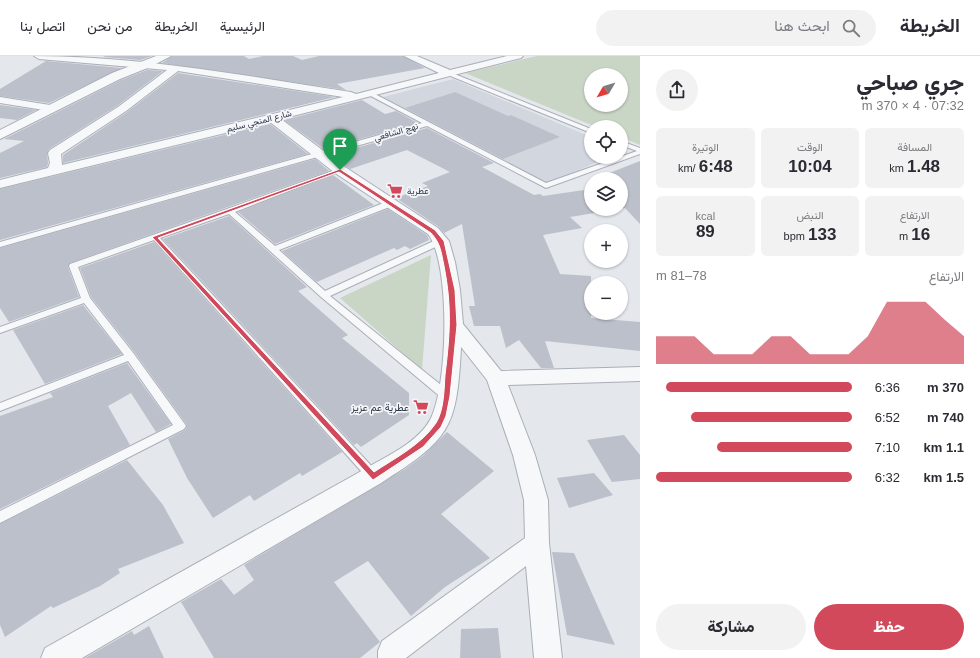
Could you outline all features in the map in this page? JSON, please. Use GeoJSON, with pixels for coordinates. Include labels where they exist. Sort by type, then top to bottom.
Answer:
{"type":"FeatureCollection","features":[{"type":"Feature","properties":{"kind":"street"},"geometry":{"type":"LineString","coordinates":[[39,56],[130,63],[165,56]]}},
{"type":"Feature","properties":{"kind":"street"},"geometry":{"type":"LineString","coordinates":[[409,56],[450,74]]}},
{"type":"Feature","properties":{"kind":"street","name":"شارع المنجي سليم"},"geometry":{"type":"LineString","coordinates":[[0,184],[366,95],[512,57]]}},
{"type":"Feature","properties":{"kind":"street"},"geometry":{"type":"LineString","coordinates":[[0,135],[144,61],[176,68],[366,95]]}},
{"type":"Feature","properties":{"kind":"street"},"geometry":{"type":"LineString","coordinates":[[116,76],[130,63]]}},
{"type":"Feature","properties":{"kind":"street"},"geometry":{"type":"LineString","coordinates":[[53,172],[56,163],[54,153],[122,109],[176,68]]}},
{"type":"Feature","properties":{"kind":"street"},"geometry":{"type":"LineString","coordinates":[[0,100],[50,108]]}},
{"type":"Feature","properties":{"kind":"street"},"geometry":{"type":"LineString","coordinates":[[55,658],[373,476],[420,445],[430,436],[443,416],[447,396],[454,325],[452,290],[441,241],[433,232],[340,170],[272,118]]}},
{"type":"Feature","properties":{"kind":"street"},"geometry":{"type":"LineString","coordinates":[[454,325],[496,378],[524,455],[536,500],[536,543],[548,658]]}},
{"type":"Feature","properties":{"kind":"street"},"geometry":{"type":"LineString","coordinates":[[496,378],[640,374]]}},
{"type":"Feature","properties":{"kind":"street"},"geometry":{"type":"LineString","coordinates":[[389,656],[536,543]]}},
{"type":"Feature","properties":{"kind":"lane"},"geometry":{"type":"LineString","coordinates":[[450,74],[584,127]]}},
{"type":"Feature","properties":{"kind":"lane"},"geometry":{"type":"LineString","coordinates":[[366,95],[427,124],[546,186],[640,151]]}},
{"type":"Feature","properties":{"kind":"lane","name":"نهج الشافعي"},"geometry":{"type":"LineString","coordinates":[[0,245],[427,124]]}},
{"type":"Feature","properties":{"kind":"lane"},"geometry":{"type":"LineString","coordinates":[[628,146],[640,151]]}},
{"type":"Feature","properties":{"kind":"lane"},"geometry":{"type":"LineString","coordinates":[[0,517],[180,426],[130,356],[86,299],[73,266],[230,211],[340,170]]}},
{"type":"Feature","properties":{"kind":"lane"},"geometry":{"type":"LineString","coordinates":[[273,250],[389,204]]}},
{"type":"Feature","properties":{"kind":"lane"},"geometry":{"type":"LineString","coordinates":[[230,211],[324,295],[447,396]]}},
{"type":"Feature","properties":{"kind":"lane"},"geometry":{"type":"LineString","coordinates":[[155,237],[373,476]]}},
{"type":"Feature","properties":{"kind":"lane"},"geometry":{"type":"LineString","coordinates":[[324,295],[441,241]]}},
{"type":"Feature","properties":{"kind":"lane"},"geometry":{"type":"LineString","coordinates":[[0,330],[86,299]]}},
{"type":"Feature","properties":{"kind":"lane"},"geometry":{"type":"LineString","coordinates":[[0,406],[130,356]]}},
{"type":"Feature","properties":{"kind":"shaded area"},"geometry":{"type":"Polygon","coordinates":[[[453,79],[584,134],[584,164],[593,164],[547,184],[383,97],[453,79]],[[455,92],[406,108],[505,158],[559,137],[511,115],[498,119],[455,92]]]}},
{"type":"Feature","properties":{"kind":"green space"},"geometry":{"type":"Polygon","coordinates":[[[537,56],[640,56],[640,145],[628,140],[628,120],[584,120],[584,122],[465,73],[537,56]]]}},
{"type":"Feature","properties":{"kind":"green space"},"geometry":{"type":"Polygon","coordinates":[[[431,255],[422,370],[340,298],[431,255]]]}},
{"type":"Feature","properties":{"kind":"building"},"geometry":{"type":"Polygon","coordinates":[[[152,56],[140,60],[103,57],[152,56]]]}},
{"type":"Feature","properties":{"kind":"building"},"geometry":{"type":"Polygon","coordinates":[[[172,56],[244,56],[249,59],[263,56],[293,56],[302,60],[319,56],[403,56],[425,68],[337,84],[346,90],[162,63],[172,56]]]}},
{"type":"Feature","properties":{"kind":"building"},"geometry":{"type":"Polygon","coordinates":[[[46,61],[122,68],[49,103],[0,96],[0,89],[46,61]]]}},
{"type":"Feature","properties":{"kind":"building"},"geometry":{"type":"Polygon","coordinates":[[[147,70],[163,71],[117,106],[49,149],[47,153],[47,167],[0,178],[0,153],[24,141],[4,139],[121,80],[147,70]]]}},
{"type":"Feature","properties":{"kind":"building"},"geometry":{"type":"Polygon","coordinates":[[[178,73],[335,97],[63,163],[63,155],[127,112],[178,73]]]}},
{"type":"Feature","properties":{"kind":"building"},"geometry":{"type":"Polygon","coordinates":[[[455,92],[560,137],[503,159],[405,108],[455,92]]]}},
{"type":"Feature","properties":{"kind":"building"},"geometry":{"type":"Polygon","coordinates":[[[362,100],[385,114],[396,111],[418,123],[324,149],[284,120],[362,100]]]}},
{"type":"Feature","properties":{"kind":"building"},"geometry":{"type":"Polygon","coordinates":[[[0,105],[36,110],[17,120],[0,118],[0,105]]]}},
{"type":"Feature","properties":{"kind":"building"},"geometry":{"type":"Polygon","coordinates":[[[270,124],[308,154],[0,240],[0,189],[270,124]]]}},
{"type":"Feature","properties":{"kind":"building"},"geometry":{"type":"Polygon","coordinates":[[[427,128],[494,163],[482,167],[534,195],[540,194],[543,196],[584,190],[584,215],[570,217],[582,228],[543,235],[560,274],[591,276],[584,276],[584,320],[640,322],[640,351],[545,341],[554,368],[541,368],[519,340],[506,348],[500,326],[474,326],[469,306],[475,306],[462,224],[444,233],[439,227],[396,198],[428,186],[422,183],[450,172],[407,150],[350,169],[331,155],[427,128]]]}},
{"type":"Feature","properties":{"kind":"building"},"geometry":{"type":"Polygon","coordinates":[[[315,159],[329,171],[70,263],[68,267],[79,297],[9,322],[0,308],[0,248],[315,159]]]}},
{"type":"Feature","properties":{"kind":"building"},"geometry":{"type":"Polygon","coordinates":[[[640,161],[640,224],[628,211],[628,172],[612,172],[640,161]]]}},
{"type":"Feature","properties":{"kind":"building"},"geometry":{"type":"Polygon","coordinates":[[[333,175],[374,205],[275,244],[238,212],[333,175]]]}},
{"type":"Feature","properties":{"kind":"building"},"geometry":{"type":"Polygon","coordinates":[[[388,209],[427,235],[429,240],[410,249],[405,246],[397,250],[394,248],[317,282],[282,251],[388,209]]]}},
{"type":"Feature","properties":{"kind":"building"},"geometry":{"type":"Polygon","coordinates":[[[229,216],[307,287],[298,291],[348,335],[342,338],[409,393],[409,415],[361,447],[357,443],[354,445],[163,239],[229,216]]]}},
{"type":"Feature","properties":{"kind":"building"},"geometry":{"type":"Polygon","coordinates":[[[154,242],[342,452],[302,476],[300,473],[254,501],[250,495],[213,518],[187,478],[168,439],[185,430],[187,425],[135,353],[91,297],[80,268],[154,242]]]}},
{"type":"Feature","properties":{"kind":"building"},"geometry":{"type":"Polygon","coordinates":[[[83,305],[122,354],[45,384],[13,330],[83,305]]]}},
{"type":"Feature","properties":{"kind":"building"},"geometry":{"type":"Polygon","coordinates":[[[127,363],[171,424],[156,432],[131,393],[108,406],[130,445],[0,509],[0,416],[53,397],[50,393],[127,363]]]}},
{"type":"Feature","properties":{"kind":"building"},"geometry":{"type":"Polygon","coordinates":[[[447,432],[494,471],[441,514],[490,558],[445,587],[411,616],[368,561],[334,582],[380,642],[360,658],[214,658],[181,602],[221,579],[234,595],[254,580],[244,565],[405,469],[423,456],[447,432]]]}},
{"type":"Feature","properties":{"kind":"building"},"geometry":{"type":"Polygon","coordinates":[[[624,435],[640,455],[640,479],[612,482],[587,440],[624,435]]]}},
{"type":"Feature","properties":{"kind":"building"},"geometry":{"type":"Polygon","coordinates":[[[127,460],[163,505],[184,543],[118,569],[120,573],[100,586],[53,608],[51,606],[5,637],[0,625],[0,524],[127,460]]]}},
{"type":"Feature","properties":{"kind":"building"},"geometry":{"type":"Polygon","coordinates":[[[594,473],[613,495],[569,508],[557,478],[594,473]]]}},
{"type":"Feature","properties":{"kind":"building"},"geometry":{"type":"Polygon","coordinates":[[[552,552],[574,553],[615,645],[567,635],[552,552]]]}},
{"type":"Feature","properties":{"kind":"building"},"geometry":{"type":"Polygon","coordinates":[[[149,626],[164,658],[85,658],[132,631],[134,635],[149,626]]]}},
{"type":"Feature","properties":{"kind":"building"},"geometry":{"type":"Polygon","coordinates":[[[498,628],[501,658],[460,658],[461,629],[498,628]]]}},
{"type":"Feature","properties":{"kind":"place","name":"عطرية"},"geometry":{"type":"Point","coordinates":[395,191]}},
{"type":"Feature","properties":{"kind":"place","name":"عطرية عم عزيز"},"geometry":{"type":"Point","coordinates":[421,407]}},
{"type":"Feature","properties":{"kind":"route"},"geometry":{"type":"LineString","coordinates":[[340,170],[433,232],[441,241],[447,262],[452,290],[454,325],[447,396],[443,416],[430,436],[420,445],[373,476],[155,237],[340,170]]}}]}
